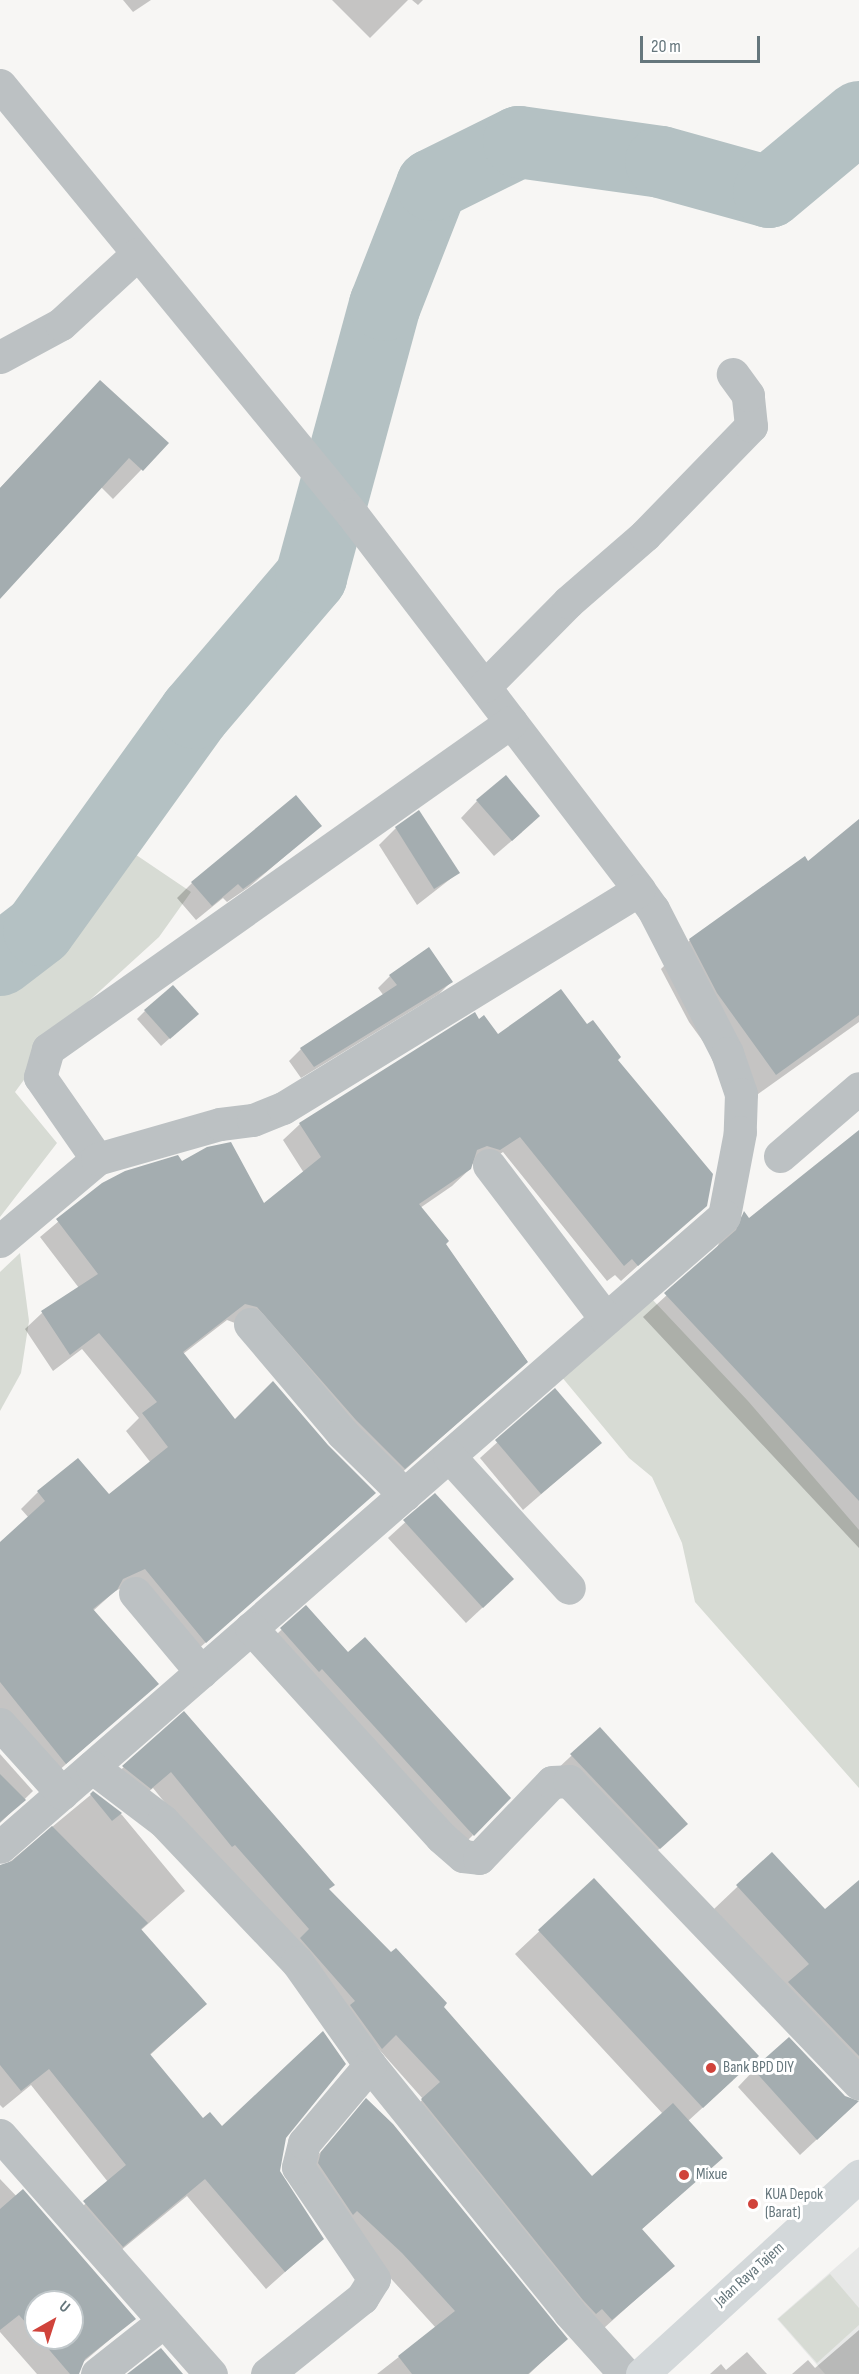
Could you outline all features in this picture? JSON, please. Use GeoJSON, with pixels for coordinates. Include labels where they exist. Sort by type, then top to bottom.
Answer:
{"type":"FeatureCollection","features":[{"type":"Feature","properties":{"kind":"main road","name":"Jalan Raya Tajem"},"geometry":{"type":"LineString","coordinates":[[642,2374],[859,2176]]}},
{"type":"Feature","properties":{"kind":"street"},"geometry":{"type":"LineString","coordinates":[[0,85],[325,484],[352,514],[653,909],[727,1053],[741,1094],[740,1132],[724,1216],[0,1846]]}},
{"type":"Feature","properties":{"kind":"street"},"geometry":{"type":"LineString","coordinates":[[0,357],[61,324],[137,254]]}},
{"type":"Feature","properties":{"kind":"street"},"geometry":{"type":"LineString","coordinates":[[485,686],[568,602],[645,535],[751,426],[748,395],[733,374]]}},
{"type":"Feature","properties":{"kind":"street"},"geometry":{"type":"LineString","coordinates":[[97,1159],[40,1077],[48,1049],[510,722]]}},
{"type":"Feature","properties":{"kind":"street"},"geometry":{"type":"LineString","coordinates":[[0,1241],[97,1159],[220,1124],[253,1119],[283,1108],[639,890]]}},
{"type":"Feature","properties":{"kind":"street"},"geometry":{"type":"LineString","coordinates":[[780,1156],[859,1088]]}},
{"type":"Feature","properties":{"kind":"street"},"geometry":{"type":"LineString","coordinates":[[489,1165],[606,1319]]}},
{"type":"Feature","properties":{"kind":"street"},"geometry":{"type":"LineString","coordinates":[[250,1324],[342,1433],[405,1495]]}},
{"type":"Feature","properties":{"kind":"street"},"geometry":{"type":"LineString","coordinates":[[449,1456],[569,1588]]}},
{"type":"Feature","properties":{"kind":"street"},"geometry":{"type":"LineString","coordinates":[[135,1593],[201,1672]]}},
{"type":"Feature","properties":{"kind":"street"},"geometry":{"type":"LineString","coordinates":[[251,1628],[441,1838],[463,1856],[479,1858],[552,1782],[569,1781],[859,2083]]}},
{"type":"Feature","properties":{"kind":"street"},"geometry":{"type":"LineString","coordinates":[[0,1724],[62,1793]]}},
{"type":"Feature","properties":{"kind":"street"},"geometry":{"type":"LineString","coordinates":[[92,1767],[163,1821],[297,1962],[370,2065],[569,2312],[625,2374]]}},
{"type":"Feature","properties":{"kind":"street"},"geometry":{"type":"LineString","coordinates":[[267,2374],[362,2298],[374,2278],[298,2168],[304,2143],[370,2065]]}},
{"type":"Feature","properties":{"kind":"street"},"geometry":{"type":"LineString","coordinates":[[0,2135],[211,2374]]}},
{"type":"Feature","properties":{"kind":"street"},"geometry":{"type":"LineString","coordinates":[[97,2374],[164,2321]]}},
{"type":"Feature","properties":{"kind":"shaded area"},"geometry":{"type":"Polygon","coordinates":[[[117,842],[191,892],[159,937],[68,1020],[15,1092],[57,1143],[0,1217],[0,988],[39,959],[82,911],[117,842]]]}},
{"type":"Feature","properties":{"kind":"shaded area"},"geometry":{"type":"Polygon","coordinates":[[[20,1253],[29,1321],[21,1373],[0,1411],[0,1272],[20,1253]]]}},
{"type":"Feature","properties":{"kind":"shaded area"},"geometry":{"type":"Polygon","coordinates":[[[651,1298],[748,1401],[859,1530],[859,1788],[695,1602],[682,1543],[652,1477],[629,1458],[556,1370],[651,1298]]]}},
{"type":"Feature","properties":{"kind":"shaded area"},"geometry":{"type":"Polygon","coordinates":[[[859,2247],[859,2374],[825,2374],[777,2319],[859,2247]]]}},
{"type":"Feature","properties":{"kind":"shaded area"},"geometry":{"type":"Polygon","coordinates":[[[830,2274],[859,2308],[859,2325],[817,2363],[778,2319],[830,2274]]]}},
{"type":"Feature","properties":{"kind":"building"},"geometry":{"type":"Polygon","coordinates":[[[100,380],[169,443],[143,471],[129,458],[0,599],[0,488],[100,380]]]}},
{"type":"Feature","properties":{"kind":"building"},"geometry":{"type":"Polygon","coordinates":[[[506,775],[540,816],[512,841],[476,800],[506,775]]]}},
{"type":"Feature","properties":{"kind":"building"},"geometry":{"type":"Polygon","coordinates":[[[296,795],[322,826],[243,889],[238,884],[212,906],[191,882],[296,795]]]}},
{"type":"Feature","properties":{"kind":"building"},"geometry":{"type":"Polygon","coordinates":[[[419,810],[460,873],[434,889],[395,827],[419,810]]]}},
{"type":"Feature","properties":{"kind":"building"},"geometry":{"type":"Polygon","coordinates":[[[859,819],[859,1015],[776,1075],[717,993],[689,939],[805,856],[808,861],[859,819]]]}},
{"type":"Feature","properties":{"kind":"building"},"geometry":{"type":"Polygon","coordinates":[[[429,947],[453,982],[314,1067],[300,1048],[397,985],[389,975],[429,947]]]}},
{"type":"Feature","properties":{"kind":"building"},"geometry":{"type":"Polygon","coordinates":[[[173,985],[199,1014],[170,1039],[144,1010],[173,985]]]}},
{"type":"Feature","properties":{"kind":"building"},"geometry":{"type":"Polygon","coordinates":[[[561,989],[587,1024],[593,1020],[621,1057],[618,1060],[713,1174],[707,1206],[638,1266],[632,1259],[624,1266],[520,1137],[500,1150],[487,1146],[477,1150],[471,1169],[419,1204],[449,1241],[446,1244],[528,1362],[405,1469],[356,1420],[257,1307],[245,1304],[183,1352],[235,1419],[273,1381],[328,1445],[376,1493],[206,1643],[145,1569],[123,1579],[117,1590],[93,1609],[159,1684],[66,1764],[0,1682],[0,1542],[45,1501],[37,1491],[78,1458],[109,1494],[168,1447],[142,1413],[157,1402],[99,1333],[70,1355],[41,1311],[98,1274],[56,1219],[102,1183],[125,1171],[178,1155],[182,1161],[207,1147],[231,1142],[264,1203],[321,1157],[299,1123],[475,1012],[479,1019],[484,1015],[498,1034],[561,989]]]}},
{"type":"Feature","properties":{"kind":"building"},"geometry":{"type":"Polygon","coordinates":[[[859,1130],[859,1501],[664,1293],[736,1230],[744,1211],[749,1218],[859,1130]]]}},
{"type":"Feature","properties":{"kind":"building"},"geometry":{"type":"Polygon","coordinates":[[[555,1388],[602,1443],[541,1494],[495,1440],[555,1388]]]}},
{"type":"Feature","properties":{"kind":"building"},"geometry":{"type":"Polygon","coordinates":[[[435,1493],[514,1579],[483,1608],[403,1520],[435,1493]]]}},
{"type":"Feature","properties":{"kind":"building"},"geometry":{"type":"Polygon","coordinates":[[[306,1605],[348,1652],[365,1637],[511,1798],[474,1836],[322,1669],[319,1672],[280,1628],[306,1605]]]}},
{"type":"Feature","properties":{"kind":"building"},"geometry":{"type":"Polygon","coordinates":[[[184,1711],[335,1885],[329,1889],[391,1952],[396,1948],[447,2003],[444,2007],[592,2176],[673,2103],[723,2158],[642,2229],[675,2266],[612,2320],[602,2309],[596,2314],[583,2300],[421,2099],[440,2082],[396,2035],[382,2049],[350,2005],[355,2001],[300,1938],[309,1929],[235,1845],[232,1847],[171,1772],[151,1789],[122,1766],[184,1711]]]}},
{"type":"Feature","properties":{"kind":"building"},"geometry":{"type":"Polygon","coordinates":[[[600,1727],[688,1824],[660,1849],[570,1754],[600,1727]]]}},
{"type":"Feature","properties":{"kind":"building"},"geometry":{"type":"Polygon","coordinates":[[[0,1774],[26,1800],[0,1822],[0,1774]]]}},
{"type":"Feature","properties":{"kind":"building"},"geometry":{"type":"Polygon","coordinates":[[[93,1791],[122,1813],[112,1821],[90,1794],[93,1791]]]}},
{"type":"Feature","properties":{"kind":"building"},"geometry":{"type":"Polygon","coordinates":[[[52,1826],[148,1923],[141,1929],[207,2004],[150,2054],[203,2118],[210,2112],[222,2126],[323,2031],[346,2064],[286,2138],[280,2171],[324,2239],[285,2272],[205,2179],[123,2247],[83,2201],[126,2165],[49,2069],[21,2091],[0,2065],[0,1865],[12,1861],[52,1826]]]}},
{"type":"Feature","properties":{"kind":"building"},"geometry":{"type":"Polygon","coordinates":[[[772,1852],[825,1909],[859,1880],[859,2056],[788,1982],[809,1964],[736,1885],[772,1852]]]}},
{"type":"Feature","properties":{"kind":"building"},"geometry":{"type":"Polygon","coordinates":[[[594,1878],[759,2056],[703,2108],[538,1930],[594,1878]]]}},
{"type":"Feature","properties":{"kind":"building"},"geometry":{"type":"Polygon","coordinates":[[[789,2037],[845,2096],[859,2101],[817,2140],[753,2069],[789,2037]]]}},
{"type":"Feature","properties":{"kind":"building"},"geometry":{"type":"Polygon","coordinates":[[[366,2098],[393,2124],[568,2339],[528,2374],[412,2374],[398,2356],[455,2311],[402,2253],[357,2211],[353,2215],[318,2163],[321,2152],[366,2098]]]}},
{"type":"Feature","properties":{"kind":"building"},"geometry":{"type":"Polygon","coordinates":[[[23,2189],[136,2319],[85,2359],[79,2374],[70,2374],[49,2350],[84,2350],[84,2290],[24,2290],[24,2321],[19,2315],[0,2330],[0,2209],[23,2189]]]}},
{"type":"Feature","properties":{"kind":"building"},"geometry":{"type":"Polygon","coordinates":[[[161,2348],[183,2374],[127,2374],[161,2348]]]}},
{"type":"Feature","properties":{"kind":"waterway"},"geometry":{"type":"LineString","coordinates":[[0,960],[39,930],[195,713],[311,577],[385,305],[432,185],[519,142],[661,162],[769,192],[859,117]]}},
{"type":"Feature","properties":{"kind":"place","name":"Bank BPD DIY"},"geometry":{"type":"Point","coordinates":[711,2068]}},
{"type":"Feature","properties":{"kind":"place","name":"Mixue"},"geometry":{"type":"Point","coordinates":[684,2175]}},
{"type":"Feature","properties":{"kind":"place","name":"KUA Depok (Barat)"},"geometry":{"type":"Point","coordinates":[753,2204]}}]}
